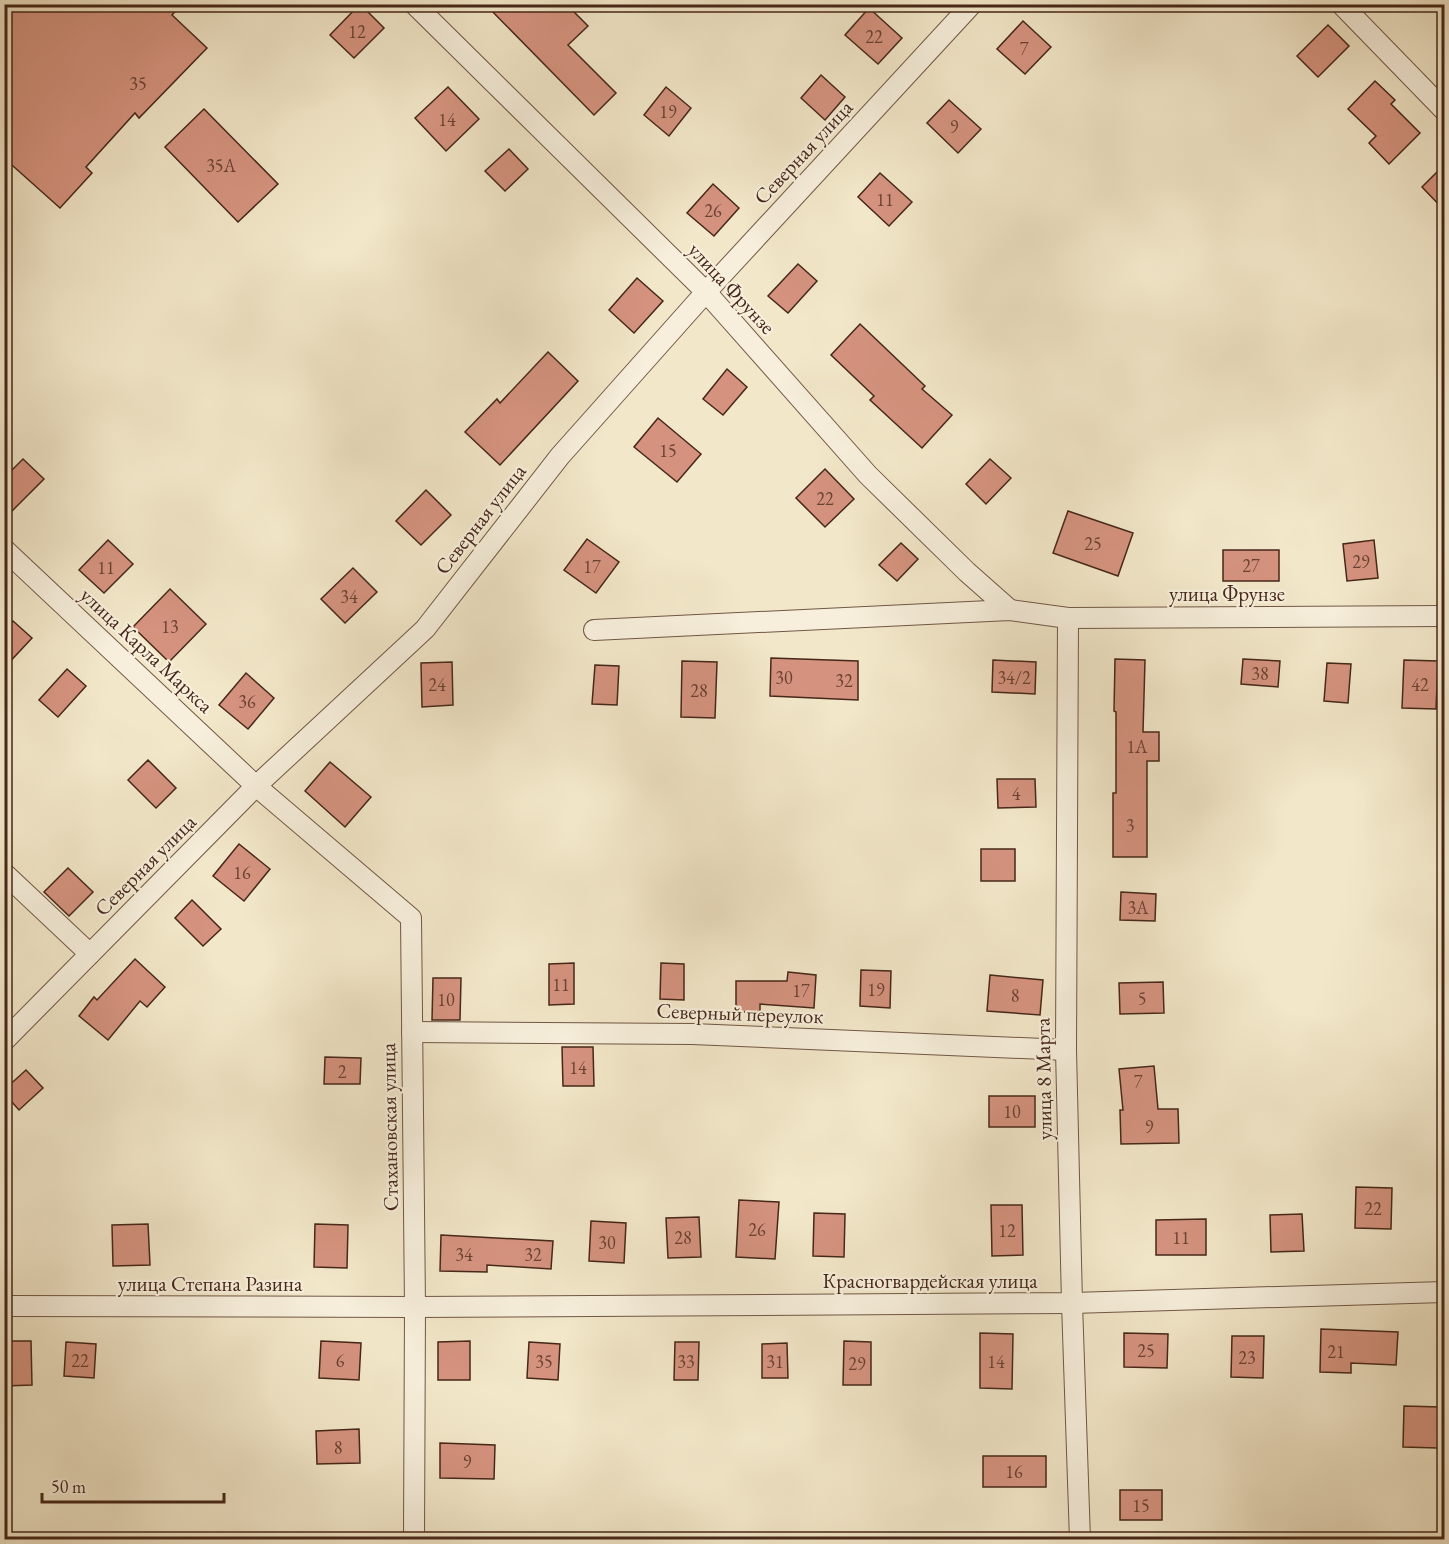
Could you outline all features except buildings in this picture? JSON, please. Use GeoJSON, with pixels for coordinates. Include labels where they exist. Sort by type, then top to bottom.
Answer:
{"type":"FeatureCollection","features":[{"type":"Feature","properties":{"kind":"street","name":"улица Фрунзе"},"geometry":{"type":"LineString","coordinates":[[414,4],[706,292],[868,475],[967,572],[1010,610]]}},
{"type":"Feature","properties":{"kind":"street","name":"Северная улица"},"geometry":{"type":"LineString","coordinates":[[4,1041],[256,786],[425,629],[560,456],[706,292],[972,4]]}},
{"type":"Feature","properties":{"kind":"street"},"geometry":{"type":"LineString","coordinates":[[1341,4],[1444,110]]}},
{"type":"Feature","properties":{"kind":"street","name":"улица Карла Маркса"},"geometry":{"type":"LineString","coordinates":[[4,549],[256,786]]}},
{"type":"Feature","properties":{"kind":"street","name":"улица Фрунзе"},"geometry":{"type":"LineString","coordinates":[[594,630],[1010,610],[1068,618],[1444,616]]}},
{"type":"Feature","properties":{"kind":"street","name":"улица 8 Марта"},"geometry":{"type":"LineString","coordinates":[[1068,618],[1066,1050],[1080,1539]]}},
{"type":"Feature","properties":{"kind":"street","name":"Стахановская улица"},"geometry":{"type":"LineString","coordinates":[[256,786],[411,918],[415,1307],[414,1539]]}},
{"type":"Feature","properties":{"kind":"street"},"geometry":{"type":"LineString","coordinates":[[4,873],[90,954]]}},
{"type":"Feature","properties":{"kind":"street","name":"Северный переулок"},"geometry":{"type":"LineString","coordinates":[[412,1032],[692,1034],[1066,1050]]}},
{"type":"Feature","properties":{"kind":"street","name":"Красногвардейская улица"},"geometry":{"type":"LineString","coordinates":[[415,1307],[1072,1303],[1444,1292]]}},
{"type":"Feature","properties":{"kind":"street","name":"улица Степана Разина"},"geometry":{"type":"LineString","coordinates":[[4,1306],[415,1307]]}}]}
